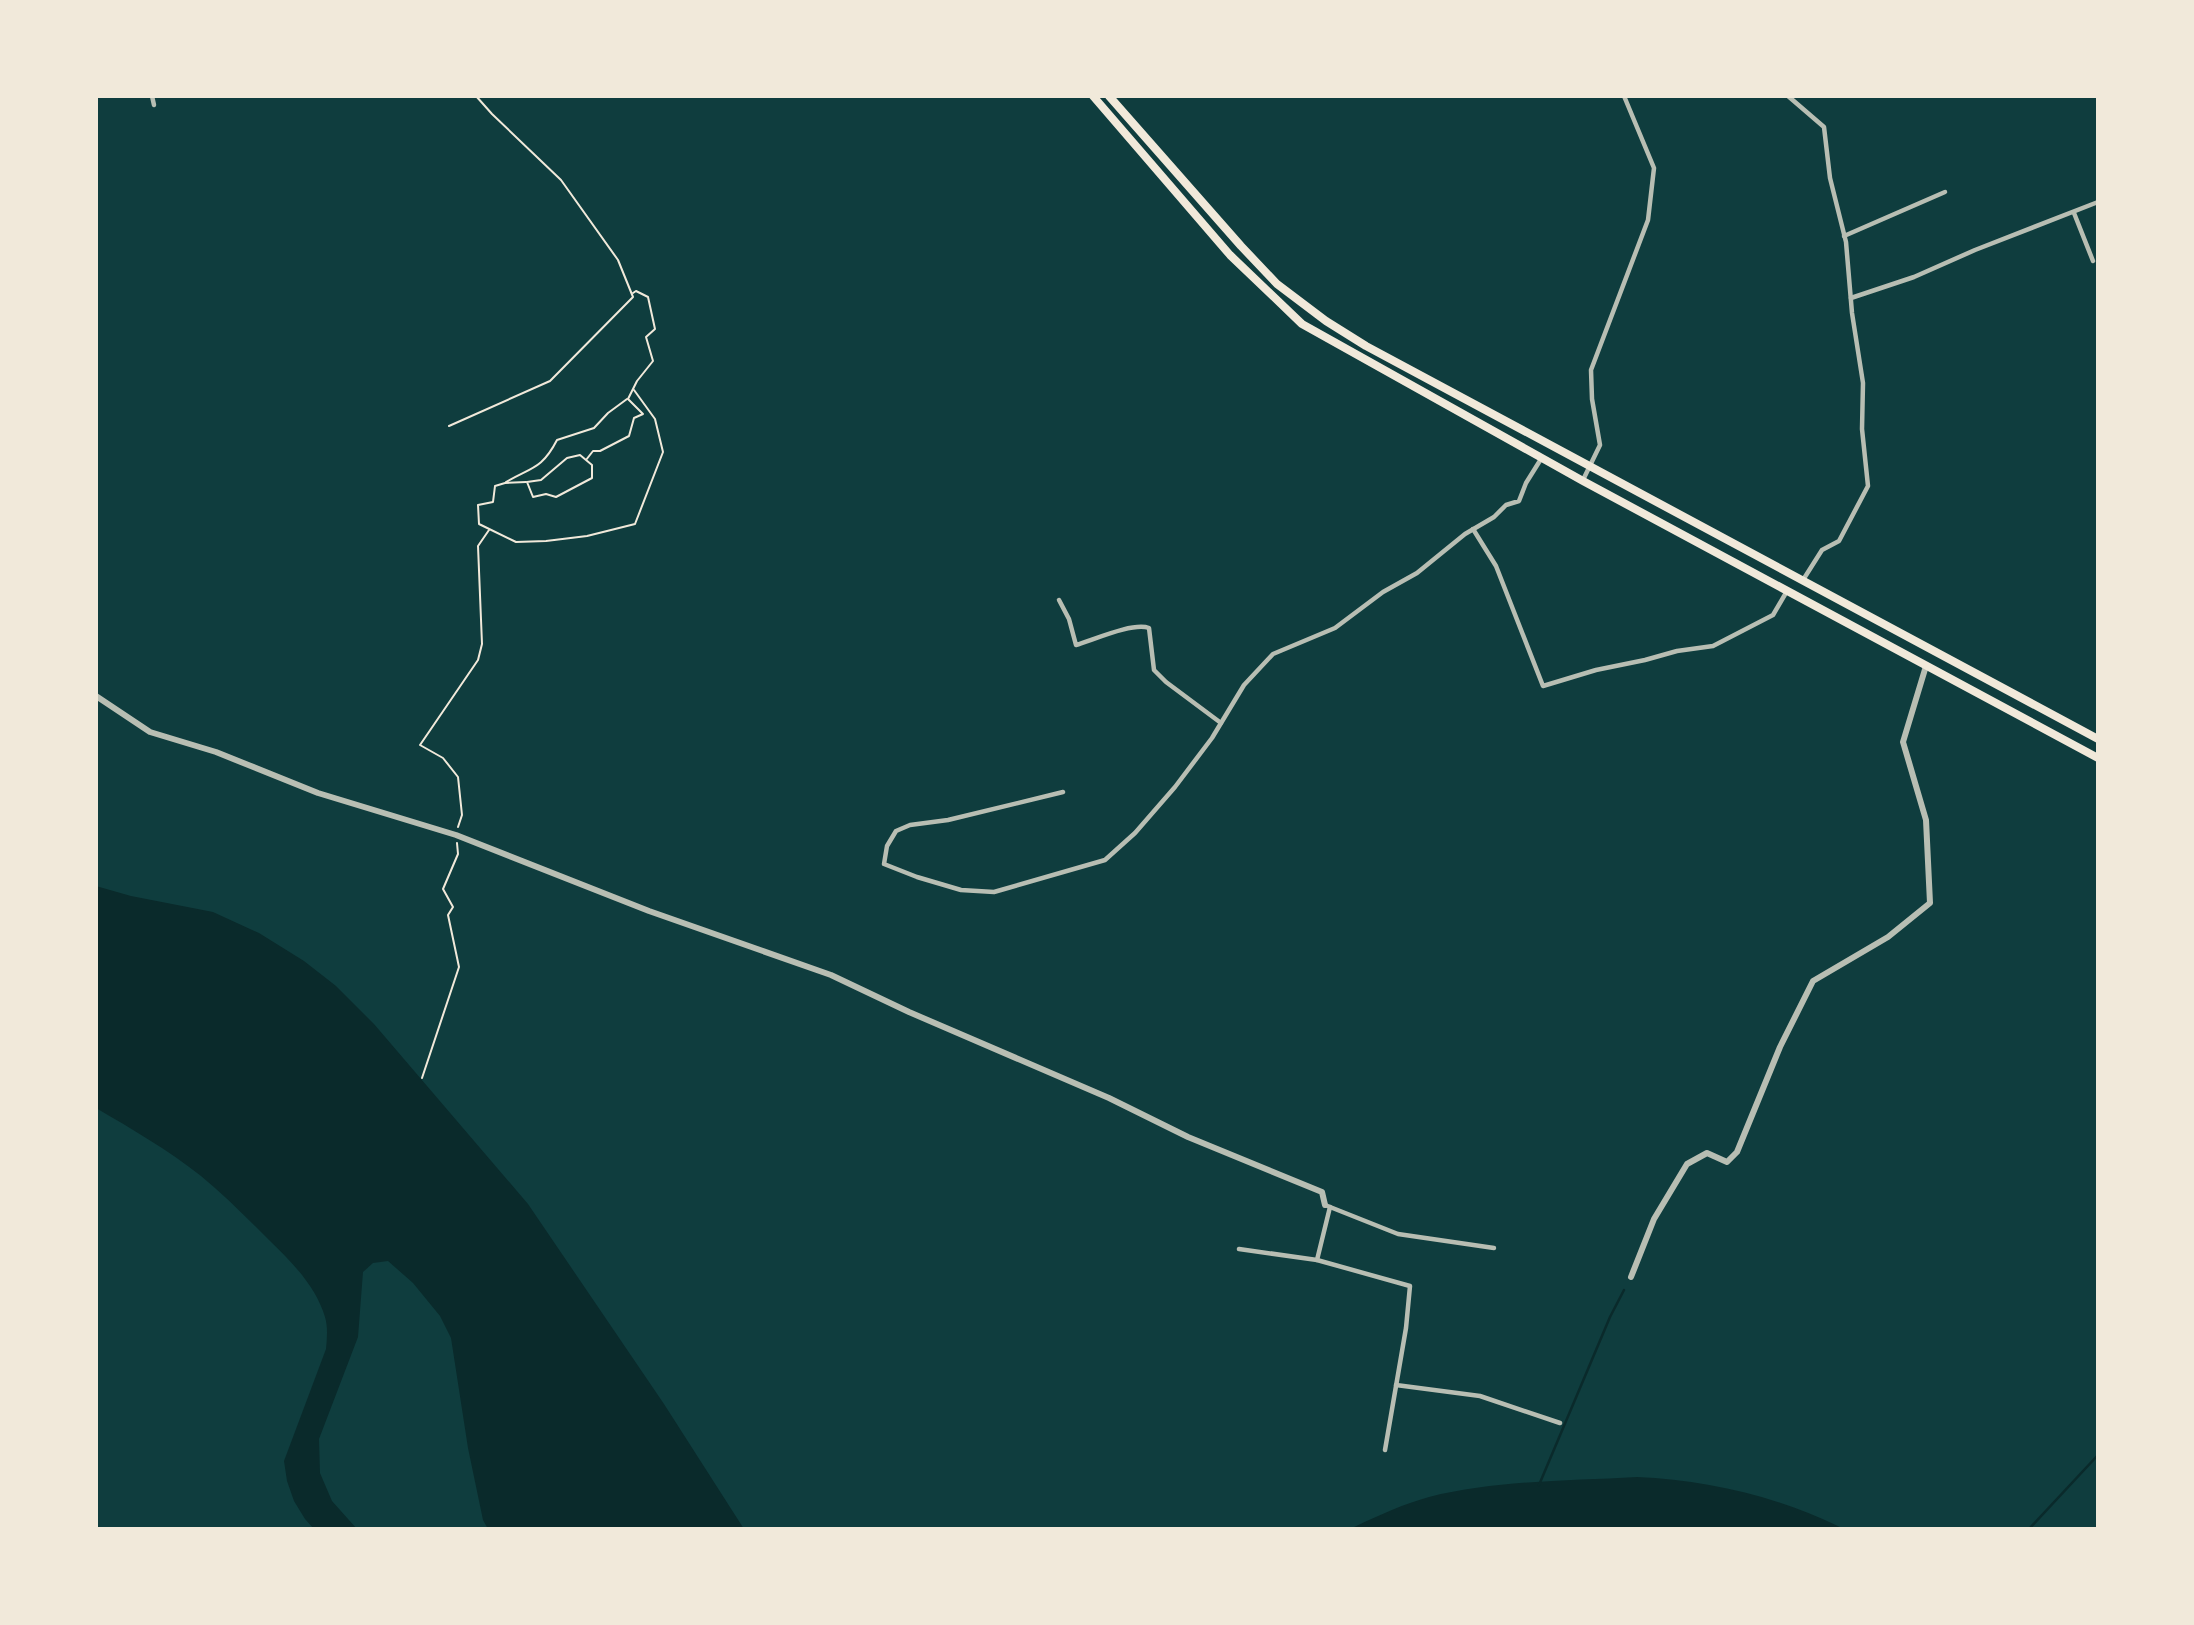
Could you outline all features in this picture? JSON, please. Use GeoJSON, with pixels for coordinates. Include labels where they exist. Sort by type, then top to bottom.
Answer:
{"type":"FeatureCollection","features":[{"type":"Feature","properties":{"kind":"highway"},"geometry":{"type":"LineString","coordinates":[[1093,96],[1230,255],[1302,324],[1583,481],[2098,758]]}},
{"type":"Feature","properties":{"kind":"highway"},"geometry":{"type":"LineString","coordinates":[[1110,96],[1277,284],[1326,321],[1366,346],[2098,739]]}},
{"type":"Feature","properties":{"kind":"street"},"geometry":{"type":"LineString","coordinates":[[152,96],[154,105]]}},
{"type":"Feature","properties":{"kind":"street"},"geometry":{"type":"LineString","coordinates":[[1583,481],[1600,445],[1592,399],[1591,370],[1648,220],[1654,168],[1624,96]]}},
{"type":"Feature","properties":{"kind":"street"},"geometry":{"type":"LineString","coordinates":[[1787,96],[1824,127],[1829,178],[1843,236],[1863,383],[1862,429],[1868,486],[1839,541],[1822,550],[1802,581]]}},
{"type":"Feature","properties":{"kind":"street"},"geometry":{"type":"LineString","coordinates":[[1843,236],[1945,192]]}},
{"type":"Feature","properties":{"kind":"street"},"geometry":{"type":"LineString","coordinates":[[1850,298],[1914,277],[2098,202]]}},
{"type":"Feature","properties":{"kind":"street"},"geometry":{"type":"LineString","coordinates":[[2074,213],[2093,261]]}},
{"type":"Feature","properties":{"kind":"street"},"geometry":{"type":"LineString","coordinates":[[1063,792],[948,820],[910,825],[895,831],[887,846],[884,864],[961,890],[994,892],[1105,860],[1135,833],[1175,787],[1222,723],[1244,685],[1273,654],[1335,628],[1383,592],[1417,573],[1494,517],[1506,505],[1518,501],[1542,458]]}},
{"type":"Feature","properties":{"kind":"street"},"geometry":{"type":"LineString","coordinates":[[1474,529],[1496,566],[1543,686],[1596,670],[1677,651],[1713,646],[1773,615],[1787,591]]}},
{"type":"Feature","properties":{"kind":"street"},"geometry":{"type":"LineString","coordinates":[[1059,600],[1069,619],[1076,645],[1117,632],[1144,626],[1149,628],[1154,670],[1222,723]]}},
{"type":"Feature","properties":{"kind":"street"},"geometry":{"type":"LineString","coordinates":[[1631,1277],[1654,1219],[1687,1164],[1707,1153],[1727,1162],[1737,1152],[1780,1047],[1813,981],[1888,937],[1930,903],[1926,820],[1903,742],[1926,666]]}},
{"type":"Feature","properties":{"kind":"street"},"geometry":{"type":"LineString","coordinates":[[96,696],[150,732],[216,752],[317,793],[456,835],[649,911],[831,975],[909,1012],[1109,1098],[1188,1137],[1322,1192],[1327,1206],[1317,1260]]}},
{"type":"Feature","properties":{"kind":"street"},"geometry":{"type":"LineString","coordinates":[[1327,1206],[1398,1234],[1494,1248]]}},
{"type":"Feature","properties":{"kind":"street"},"geometry":{"type":"LineString","coordinates":[[1239,1249],[1317,1260],[1409,1286],[1406,1328],[1385,1450]]}},
{"type":"Feature","properties":{"kind":"street"},"geometry":{"type":"LineString","coordinates":[[1396,1385],[1480,1396],[1560,1423]]}},
{"type":"Feature","properties":{"kind":"path"},"geometry":{"type":"LineString","coordinates":[[449,426],[550,382],[633,297],[618,260],[561,180],[476,96]]}},
{"type":"Feature","properties":{"kind":"path"},"geometry":{"type":"LineString","coordinates":[[632,293],[636,291],[648,297],[655,329],[646,337],[653,361],[633,389],[628,398],[594,428],[557,440],[549,456],[539,465],[495,486],[493,502],[478,505],[479,524],[516,542],[587,536],[635,524],[663,452],[655,419],[633,389]]}},
{"type":"Feature","properties":{"kind":"path"},"geometry":{"type":"LineString","coordinates":[[586,460],[593,450],[600,451],[629,436],[634,418],[643,414],[628,398]]}},
{"type":"Feature","properties":{"kind":"path"},"geometry":{"type":"LineString","coordinates":[[505,483],[541,480],[567,458],[580,456],[592,465],[592,478],[556,497],[546,494],[533,497],[527,482]]}},
{"type":"Feature","properties":{"kind":"path"},"geometry":{"type":"LineString","coordinates":[[422,1078],[459,967],[448,915],[453,907],[443,889],[458,854],[456,835],[462,815],[458,777],[443,758],[420,744],[478,660],[482,644],[478,546],[489,530]]}},
{"type":"Feature","properties":{"kind":"water"},"geometry":{"type":"Polygon","coordinates":[[[96,886],[131,896],[213,912],[259,933],[304,961],[336,986],[374,1024],[528,1204],[664,1404],[744,1529],[488,1529],[483,1520],[468,1448],[451,1338],[440,1316],[413,1283],[388,1261],[373,1263],[363,1272],[358,1337],[319,1439],[320,1473],[332,1501],[357,1529],[314,1529],[294,1501],[284,1461],[326,1349],[325,1317],[309,1284],[293,1265],[218,1191],[176,1157],[96,1108],[96,886]]]}},
{"type":"Feature","properties":{"kind":"water"},"geometry":{"type":"Polygon","coordinates":[[[1637,1477],[1690,1482],[1743,1492],[1795,1508],[1844,1529],[1350,1529],[1409,1503],[1454,1491],[1532,1482],[1637,1477]]]}},
{"type":"Feature","properties":{"kind":"waterway"},"geometry":{"type":"LineString","coordinates":[[1539,1485],[1624,1290]]}},
{"type":"Feature","properties":{"kind":"waterway"},"geometry":{"type":"LineString","coordinates":[[2029,1529],[2098,1455]]}}]}
